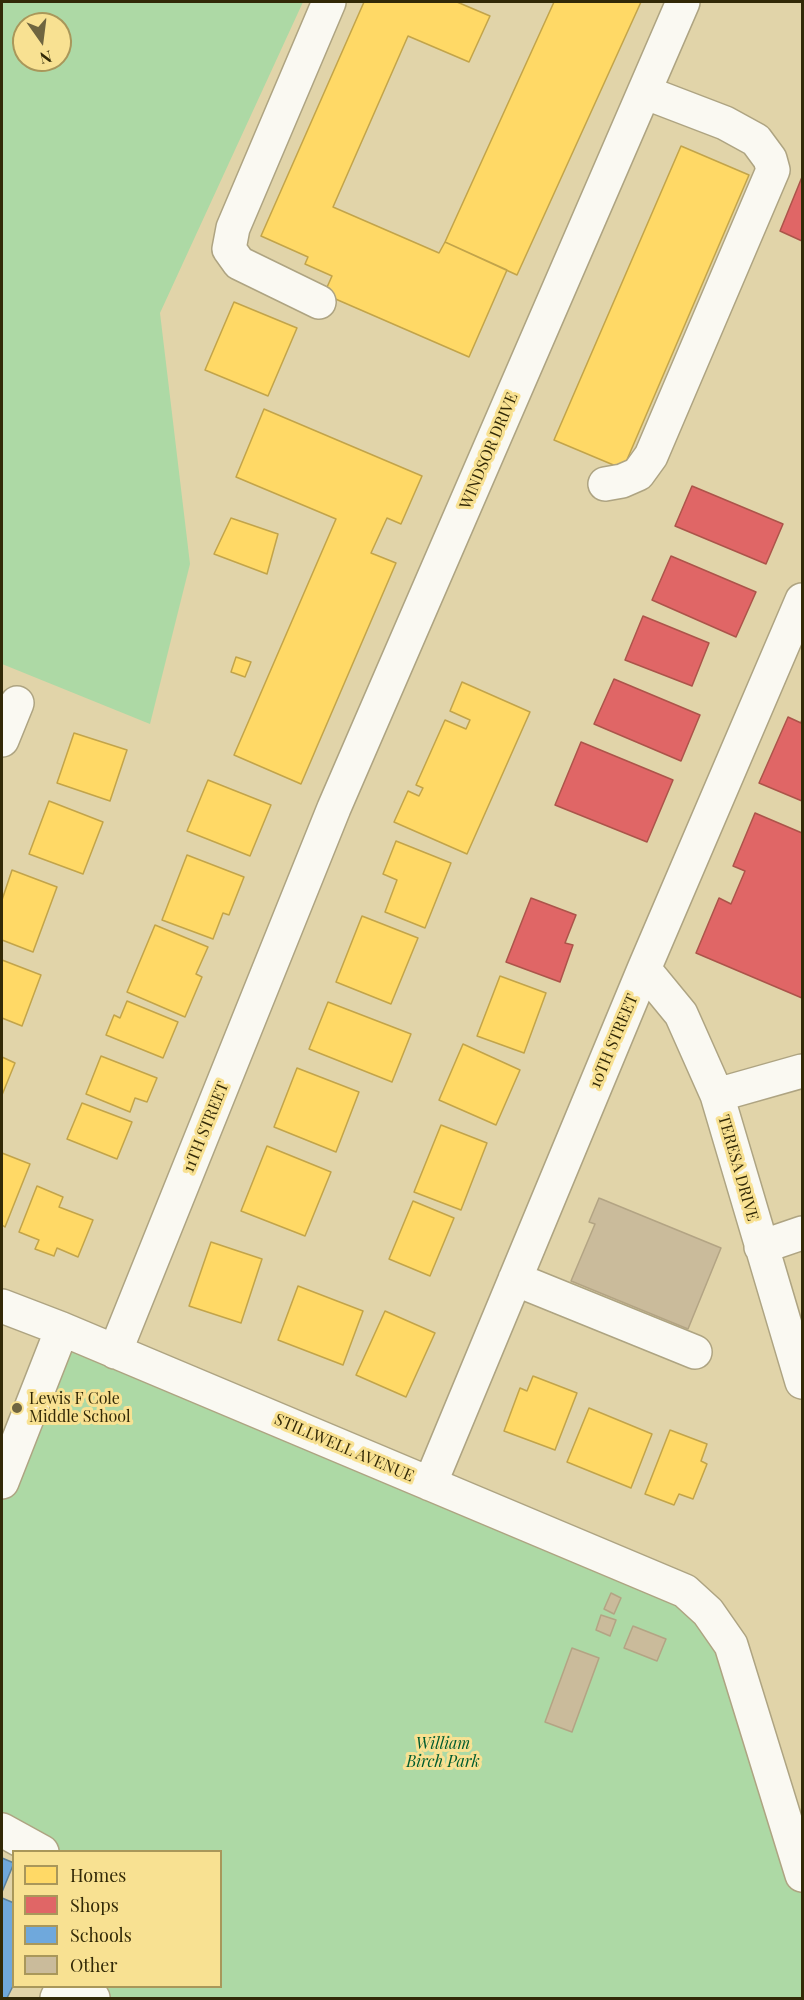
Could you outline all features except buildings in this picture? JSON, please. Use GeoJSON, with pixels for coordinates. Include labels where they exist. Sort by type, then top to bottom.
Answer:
{"type":"FeatureCollection","features":[{"type":"Feature","properties":{"kind":"street"},"geometry":{"type":"LineString","coordinates":[[319,302],[238,263],[229,249],[232,228],[329,2]]}},
{"type":"Feature","properties":{"kind":"street","name":"WINDSOR DRIVE"},"geometry":{"type":"LineString","coordinates":[[297,902],[344,787],[683,2]]}},
{"type":"Feature","properties":{"kind":"street"},"geometry":{"type":"LineString","coordinates":[[605,484],[622,481],[638,474],[651,456],[773,170],[770,159],[756,140],[725,123],[644,92]]}},
{"type":"Feature","properties":{"kind":"street","name":"10TH STREET"},"geometry":{"type":"LineString","coordinates":[[430,1484],[644,969],[802,600]]}},
{"type":"Feature","properties":{"kind":"street"},"geometry":{"type":"LineString","coordinates":[[2,740],[17,703]]}},
{"type":"Feature","properties":{"kind":"street","name":"11TH STREET"},"geometry":{"type":"LineString","coordinates":[[115,1352],[297,902]]}},
{"type":"Feature","properties":{"kind":"street","name":"TERESA DRIVE"},"geometry":{"type":"LineString","coordinates":[[644,969],[681,1014],[717,1095],[761,1247],[800,1364]]}},
{"type":"Feature","properties":{"kind":"street"},"geometry":{"type":"LineString","coordinates":[[717,1095],[802,1071]]}},
{"type":"Feature","properties":{"kind":"street"},"geometry":{"type":"LineString","coordinates":[[761,1247],[802,1233]]}},
{"type":"Feature","properties":{"kind":"street"},"geometry":{"type":"LineString","coordinates":[[515,1279],[695,1352]]}},
{"type":"Feature","properties":{"kind":"street","name":"STILLWELL AVENUE"},"geometry":{"type":"LineString","coordinates":[[2,1306],[62,1329],[685,1591],[708,1612],[731,1645],[802,1875]]}},
{"type":"Feature","properties":{"kind":"street"},"geometry":{"type":"LineString","coordinates":[[2,1482],[62,1329]]}},
{"type":"Feature","properties":{"kind":"street"},"geometry":{"type":"LineString","coordinates":[[2,1830],[40,1850]]}},
{"type":"Feature","properties":{"kind":"green space"},"geometry":{"type":"Polygon","coordinates":[[[2,2],[303,2],[160,313],[190,564],[150,724],[2,664],[2,2]]]}},
{"type":"Feature","properties":{"kind":"green space","name":"William Birch Park"},"geometry":{"type":"Polygon","coordinates":[[[62,1329],[708,1612],[802,1875],[802,1998],[56,1998],[61,1988],[222,1988],[222,1850],[47,1850],[2,1820],[2,1487],[62,1329]]]}},
{"type":"Feature","properties":{"kind":"place","name":"Lewis F Cole Middle School"},"geometry":{"type":"Point","coordinates":[17,1408]}}]}
